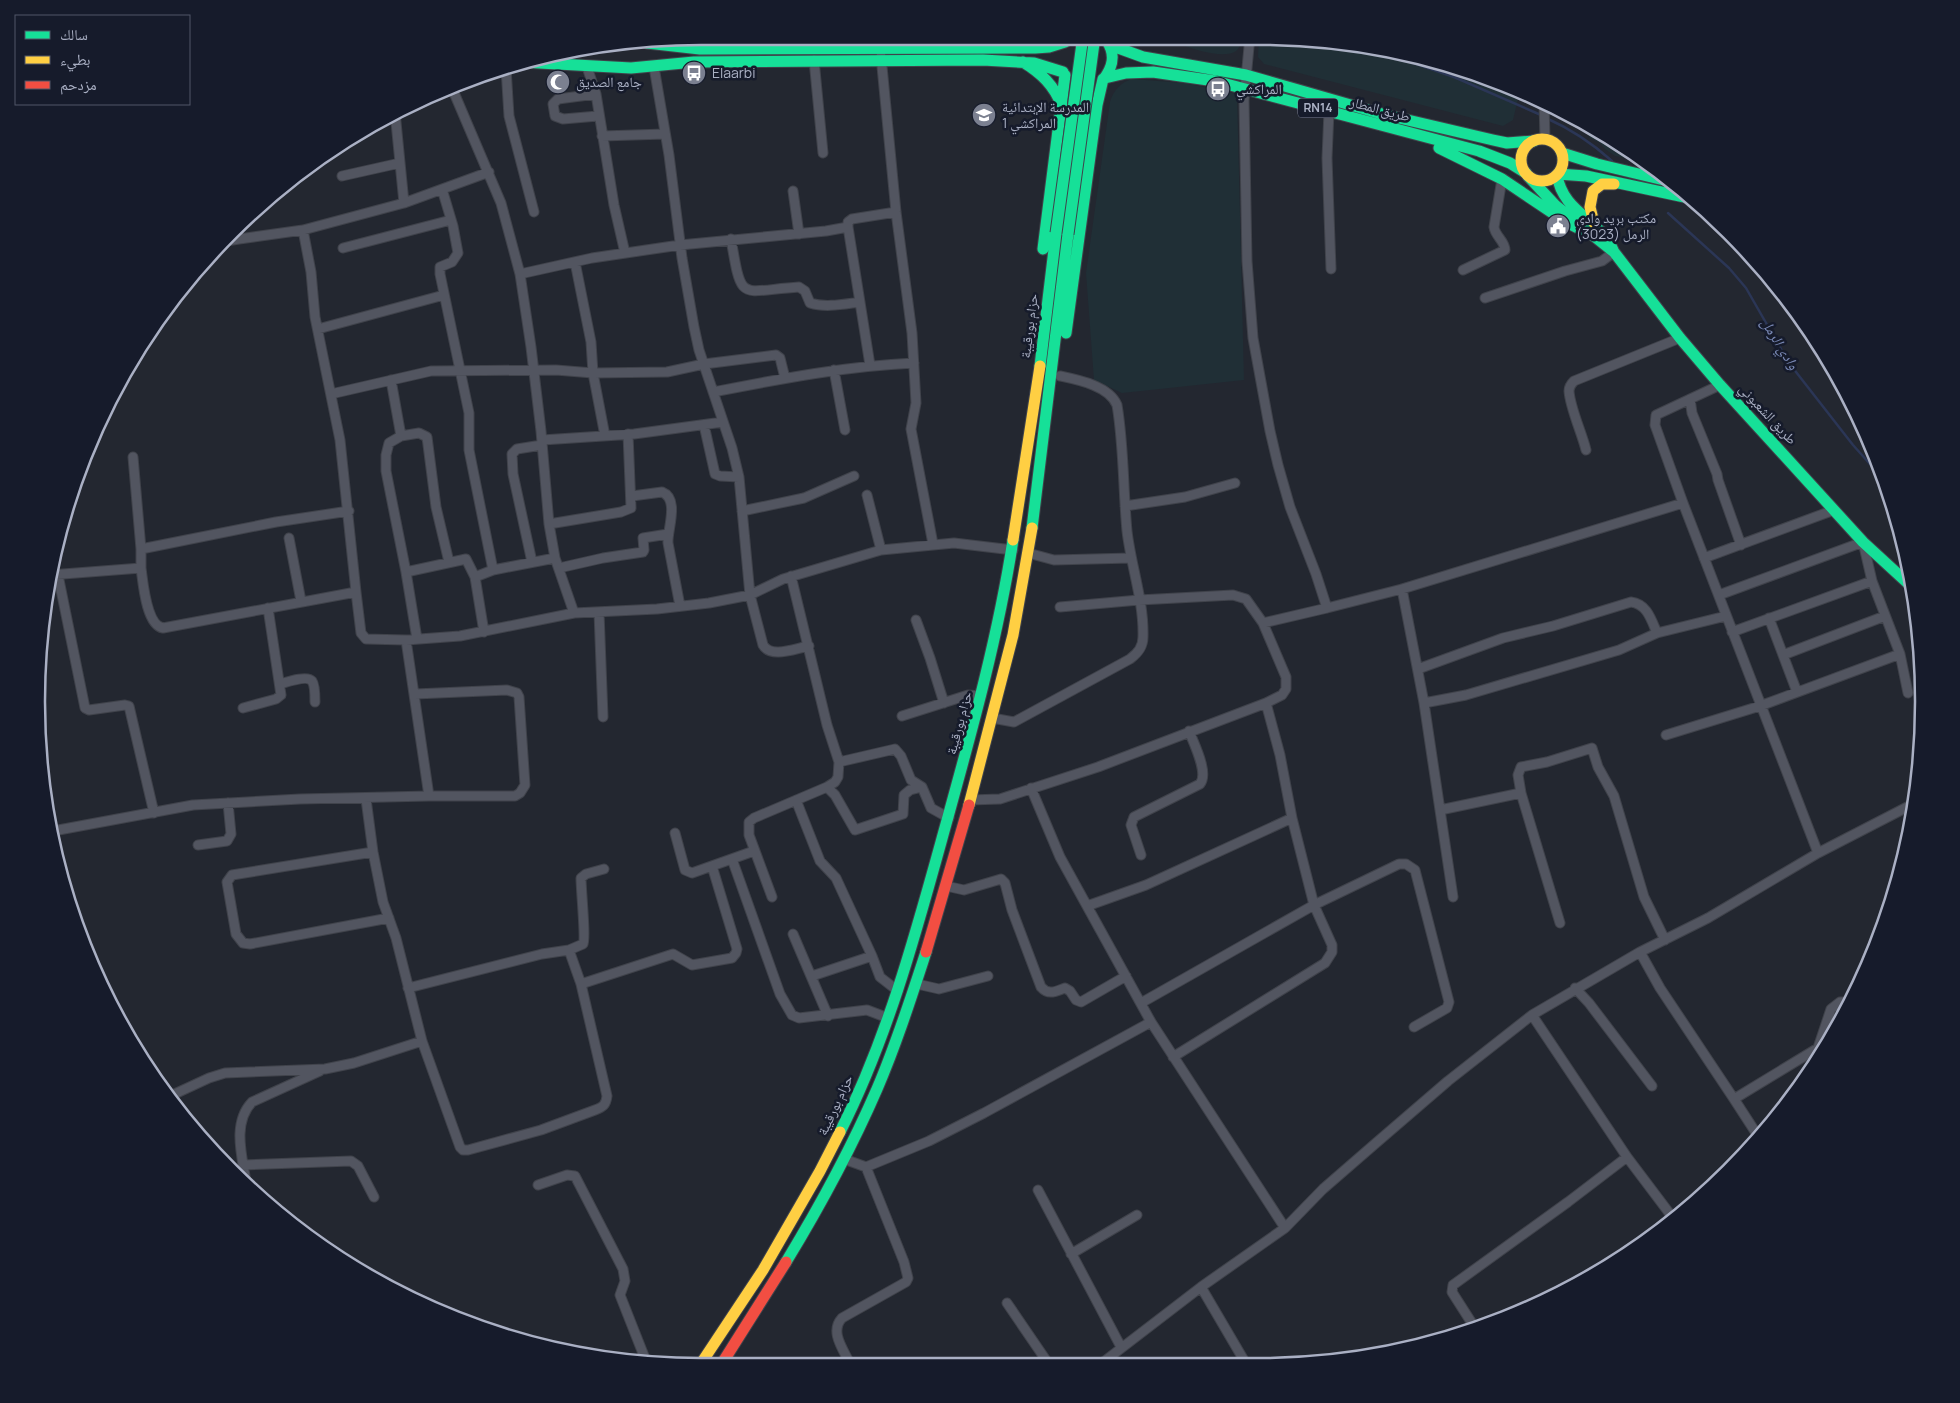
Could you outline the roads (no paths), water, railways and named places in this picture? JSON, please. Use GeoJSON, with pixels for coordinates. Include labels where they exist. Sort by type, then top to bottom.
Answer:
{"type":"FeatureCollection","features":[{"type":"Feature","properties":{"kind":"main road"},"geometry":{"type":"LineString","coordinates":[[946,54],[982,48],[1036,48],[1053,45]]}},
{"type":"Feature","properties":{"kind":"main road"},"geometry":{"type":"LineString","coordinates":[[1029,436],[1030,361],[1062,107],[1064,73],[1060,64],[1060,55],[1065,45]]}},
{"type":"Feature","properties":{"kind":"main road","name":"حزام بورقيبة"},"geometry":{"type":"LineString","coordinates":[[705,1358],[762,1270],[820,1171],[849,1114],[898,991],[949,818],[981,696],[1004,597],[1029,436],[1082,45]]}},
{"type":"Feature","properties":{"kind":"main road","name":"حزام بورقيبة"},"geometry":{"type":"LineString","coordinates":[[725,1358],[806,1231],[844,1159],[888,1063],[917,984],[946,886],[992,718],[1018,612],[1028,553],[1094,45]]}},
{"type":"Feature","properties":{"kind":"main road"},"geometry":{"type":"LineString","coordinates":[[1042,440],[1060,376],[1097,105],[1104,79],[1113,64],[1113,55],[1108,45]]}},
{"type":"Feature","properties":{"kind":"main road","name":"طريق المطار"},"geometry":{"type":"LineString","coordinates":[[1115,45],[1134,56],[1149,60],[1246,75],[1381,114],[1493,140],[1507,143],[1539,140]]}},
{"type":"Feature","properties":{"kind":"main road"},"geometry":{"type":"LineString","coordinates":[[660,66],[666,46],[700,49],[946,54],[1024,62],[1053,67],[1064,73]]}},
{"type":"Feature","properties":{"kind":"main road"},"geometry":{"type":"LineString","coordinates":[[546,64],[584,67],[660,66],[694,62],[814,60],[881,54]]}},
{"type":"Feature","properties":{"kind":"main road"},"geometry":{"type":"LineString","coordinates":[[581,57],[584,67]]}},
{"type":"Feature","properties":{"kind":"main road"},"geometry":{"type":"LineString","coordinates":[[1024,62],[1039,71],[1050,81],[1058,94],[1062,107]]}},
{"type":"Feature","properties":{"kind":"main road","name":"طريق المطار"},"geometry":{"type":"LineString","coordinates":[[1064,73],[1077,84],[1086,85],[1095,84],[1113,74],[1128,71],[1147,71],[1203,79],[1244,88],[1479,151],[1510,163],[1527,175]]}},
{"type":"Feature","properties":{"kind":"main road"},"geometry":{"type":"LineString","coordinates":[[1377,124],[1458,156],[1502,179],[1566,222],[1592,235]]}},
{"type":"Feature","properties":{"kind":"main road"},"geometry":{"type":"LineString","coordinates":[[1527,175],[1521,162],[1521,155],[1528,144],[1539,140],[1555,143],[1562,152],[1590,162],[1643,170]]}},
{"type":"Feature","properties":{"kind":"main road"},"geometry":{"type":"LineString","coordinates":[[1557,175],[1563,164],[1562,152]]}},
{"type":"Feature","properties":{"kind":"main road","name":"RN14"},"geometry":{"type":"LineString","coordinates":[[1527,175],[1535,180],[1542,181],[1550,180],[1557,175],[1586,176],[1675,195]]}},
{"type":"Feature","properties":{"kind":"main road","name":"طريق الشعبوني"},"geometry":{"type":"LineString","coordinates":[[1527,175],[1555,204],[1614,252],[1680,338],[1720,385],[1863,542],[1903,579]]}},
{"type":"Feature","properties":{"kind":"main road","name":"طريق الشعبوني"},"geometry":{"type":"LineString","coordinates":[[1557,175],[1565,198],[1607,235],[1614,252]]}},
{"type":"Feature","properties":{"kind":"main road"},"geometry":{"type":"LineString","coordinates":[[1594,223],[1589,203],[1592,192],[1602,184],[1624,184]]}},
{"type":"Feature","properties":{"kind":"street"},"geometry":{"type":"LineString","coordinates":[[1249,45],[1244,88],[1247,261],[1254,338],[1278,466],[1290,507],[1327,608]]}},
{"type":"Feature","properties":{"kind":"street"},"geometry":{"type":"LineString","coordinates":[[881,54],[896,212],[908,292],[914,363],[916,403],[911,429],[933,544]]}},
{"type":"Feature","properties":{"kind":"street"},"geometry":{"type":"LineString","coordinates":[[814,60],[824,153]]}},
{"type":"Feature","properties":{"kind":"street"},"geometry":{"type":"LineString","coordinates":[[660,66],[665,134],[680,245],[694,327],[739,477],[750,595],[763,644],[767,650],[774,652],[809,646]]}},
{"type":"Feature","properties":{"kind":"street"},"geometry":{"type":"LineString","coordinates":[[584,67],[596,94],[598,116],[625,253]]}},
{"type":"Feature","properties":{"kind":"street"},"geometry":{"type":"LineString","coordinates":[[506,75],[509,116],[534,212]]}},
{"type":"Feature","properties":{"kind":"street"},"geometry":{"type":"LineString","coordinates":[[454,93],[501,203],[520,274],[534,372],[549,524],[555,558],[574,613]]}},
{"type":"Feature","properties":{"kind":"street"},"geometry":{"type":"LineString","coordinates":[[596,94],[558,99],[554,104],[555,116],[562,119],[598,116]]}},
{"type":"Feature","properties":{"kind":"street"},"geometry":{"type":"LineString","coordinates":[[1539,140],[1543,110]]}},
{"type":"Feature","properties":{"kind":"street"},"geometry":{"type":"LineString","coordinates":[[1328,111],[1327,158],[1331,269]]}},
{"type":"Feature","properties":{"kind":"street"},"geometry":{"type":"LineString","coordinates":[[396,121],[404,203]]}},
{"type":"Feature","properties":{"kind":"street"},"geometry":{"type":"LineString","coordinates":[[602,136],[665,134]]}},
{"type":"Feature","properties":{"kind":"street"},"geometry":{"type":"LineString","coordinates":[[342,176],[400,163]]}},
{"type":"Feature","properties":{"kind":"street"},"geometry":{"type":"LineString","coordinates":[[239,235],[303,230],[404,203],[489,172]]}},
{"type":"Feature","properties":{"kind":"street"},"geometry":{"type":"LineString","coordinates":[[1463,270],[1504,250],[1504,245],[1496,234],[1494,227],[1502,179]]}},
{"type":"Feature","properties":{"kind":"street"},"geometry":{"type":"LineString","coordinates":[[442,189],[458,253],[452,262],[440,267],[470,420],[468,432],[469,450],[493,570]]}},
{"type":"Feature","properties":{"kind":"street"},"geometry":{"type":"LineString","coordinates":[[793,191],[799,234]]}},
{"type":"Feature","properties":{"kind":"street"},"geometry":{"type":"LineString","coordinates":[[870,365],[848,222],[852,219],[896,212]]}},
{"type":"Feature","properties":{"kind":"street"},"geometry":{"type":"LineString","coordinates":[[343,248],[451,220]]}},
{"type":"Feature","properties":{"kind":"street"},"geometry":{"type":"LineString","coordinates":[[520,274],[575,262],[680,245],[799,234],[848,227]]}},
{"type":"Feature","properties":{"kind":"street"},"geometry":{"type":"LineString","coordinates":[[303,230],[310,263],[318,329],[340,440],[361,633],[369,640],[406,640],[460,636],[574,613],[709,603],[750,595],[774,582],[791,576],[881,550],[933,544],[968,543],[1012,550]]}},
{"type":"Feature","properties":{"kind":"street"},"geometry":{"type":"LineString","coordinates":[[731,239],[737,276],[743,287],[747,290],[758,292],[799,287],[805,291],[810,303],[814,304],[838,305],[860,302]]}},
{"type":"Feature","properties":{"kind":"street"},"geometry":{"type":"LineString","coordinates":[[1486,298],[1565,271],[1602,261],[1614,252]]}},
{"type":"Feature","properties":{"kind":"street"},"geometry":{"type":"LineString","coordinates":[[575,262],[591,342],[593,373],[605,436]]}},
{"type":"Feature","properties":{"kind":"street"},"geometry":{"type":"LineString","coordinates":[[318,329],[444,295]]}},
{"type":"Feature","properties":{"kind":"street"},"geometry":{"type":"LineString","coordinates":[[1586,450],[1571,397],[1570,385],[1574,381],[1680,338]]}},
{"type":"Feature","properties":{"kind":"street"},"geometry":{"type":"LineString","coordinates":[[331,394],[419,373],[459,370],[534,372],[556,370],[593,373],[667,372],[704,364],[776,355],[780,358],[785,378]]}},
{"type":"Feature","properties":{"kind":"street"},"geometry":{"type":"LineString","coordinates":[[713,392],[834,370],[870,365],[914,363]]}},
{"type":"Feature","properties":{"kind":"street"},"geometry":{"type":"LineString","coordinates":[[834,370],[845,430]]}},
{"type":"Feature","properties":{"kind":"street"},"geometry":{"type":"LineString","coordinates":[[992,718],[1014,722],[1130,659],[1138,653],[1142,644],[1143,636],[1139,600],[1131,558],[1125,506],[1118,412],[1114,399],[1106,393],[1081,381],[1060,376]]}},
{"type":"Feature","properties":{"kind":"street"},"geometry":{"type":"LineString","coordinates":[[391,380],[401,436]]}},
{"type":"Feature","properties":{"kind":"street"},"geometry":{"type":"LineString","coordinates":[[1720,385],[1656,415],[1655,425],[1760,706],[1818,854]]}},
{"type":"Feature","properties":{"kind":"street"},"geometry":{"type":"LineString","coordinates":[[1690,399],[1692,413],[1717,474],[1741,544]]}},
{"type":"Feature","properties":{"kind":"street"},"geometry":{"type":"LineString","coordinates":[[532,562],[513,474],[512,454],[517,449],[542,443],[723,422]]}},
{"type":"Feature","properties":{"kind":"street"},"geometry":{"type":"LineString","coordinates":[[704,425],[715,474],[739,477]]}},
{"type":"Feature","properties":{"kind":"street"},"geometry":{"type":"LineString","coordinates":[[416,639],[406,572],[385,463],[389,443],[401,436],[420,433],[427,437],[436,507],[449,562]]}},
{"type":"Feature","properties":{"kind":"street"},"geometry":{"type":"LineString","coordinates":[[549,524],[629,510],[632,504],[632,496],[628,434]]}},
{"type":"Feature","properties":{"kind":"street"},"geometry":{"type":"LineString","coordinates":[[133,457],[144,590],[153,622],[158,627],[169,627],[356,592]]}},
{"type":"Feature","properties":{"kind":"street"},"geometry":{"type":"LineString","coordinates":[[742,511],[804,498],[854,476]]}},
{"type":"Feature","properties":{"kind":"street"},"geometry":{"type":"LineString","coordinates":[[1125,506],[1185,496],[1234,483]]}},
{"type":"Feature","properties":{"kind":"street"},"geometry":{"type":"LineString","coordinates":[[632,496],[653,493],[666,494],[669,498],[672,520],[668,534],[668,543],[680,606]]}},
{"type":"Feature","properties":{"kind":"street"},"geometry":{"type":"LineString","coordinates":[[867,495],[881,550]]}},
{"type":"Feature","properties":{"kind":"street"},"geometry":{"type":"LineString","coordinates":[[1263,623],[1402,589],[1683,502]]}},
{"type":"Feature","properties":{"kind":"street"},"geometry":{"type":"LineString","coordinates":[[1704,558],[1834,510]]}},
{"type":"Feature","properties":{"kind":"street"},"geometry":{"type":"LineString","coordinates":[[141,549],[276,522],[349,511]]}},
{"type":"Feature","properties":{"kind":"street"},"geometry":{"type":"LineString","coordinates":[[559,568],[603,558],[643,552],[643,538],[668,534]]}},
{"type":"Feature","properties":{"kind":"street"},"geometry":{"type":"LineString","coordinates":[[289,538],[301,601]]}},
{"type":"Feature","properties":{"kind":"street"},"geometry":{"type":"LineString","coordinates":[[1718,595],[1863,542],[1872,580],[1900,654],[1908,692]]}},
{"type":"Feature","properties":{"kind":"street"},"geometry":{"type":"LineString","coordinates":[[1028,553],[1054,560],[1131,558]]}},
{"type":"Feature","properties":{"kind":"street"},"geometry":{"type":"LineString","coordinates":[[475,577],[493,570],[555,558]]}},
{"type":"Feature","properties":{"kind":"street"},"geometry":{"type":"LineString","coordinates":[[406,572],[466,559],[475,577],[484,632]]}},
{"type":"Feature","properties":{"kind":"street"},"geometry":{"type":"LineString","coordinates":[[58,575],[141,568]]}},
{"type":"Feature","properties":{"kind":"street"},"geometry":{"type":"LineString","coordinates":[[772,897],[754,851],[748,831],[749,822],[754,818],[835,782],[838,777],[839,762],[827,724],[791,576]]}},
{"type":"Feature","properties":{"kind":"street"},"geometry":{"type":"LineString","coordinates":[[1732,632],[1872,580]]}},
{"type":"Feature","properties":{"kind":"street"},"geometry":{"type":"LineString","coordinates":[[56,584],[86,708],[89,710],[130,706],[154,813]]}},
{"type":"Feature","properties":{"kind":"street"},"geometry":{"type":"LineString","coordinates":[[1402,589],[1424,703],[1454,897]]}},
{"type":"Feature","properties":{"kind":"street"},"geometry":{"type":"LineString","coordinates":[[970,800],[1000,798],[1098,766],[1266,704],[1282,695],[1286,678],[1263,623],[1250,602],[1239,595],[1139,600],[1060,607]]}},
{"type":"Feature","properties":{"kind":"street"},"geometry":{"type":"LineString","coordinates":[[1418,669],[1503,638],[1553,626],[1630,602],[1635,602],[1648,611],[1657,633]]}},
{"type":"Feature","properties":{"kind":"street"},"geometry":{"type":"LineString","coordinates":[[243,708],[279,697],[281,692],[268,608]]}},
{"type":"Feature","properties":{"kind":"street"},"geometry":{"type":"LineString","coordinates":[[600,612],[603,717]]}},
{"type":"Feature","properties":{"kind":"street"},"geometry":{"type":"LineString","coordinates":[[1424,703],[1466,695],[1610,653],[1631,646],[1657,633],[1726,616]]}},
{"type":"Feature","properties":{"kind":"street"},"geometry":{"type":"LineString","coordinates":[[1783,655],[1885,616]]}},
{"type":"Feature","properties":{"kind":"street"},"geometry":{"type":"LineString","coordinates":[[1769,618],[1797,692]]}},
{"type":"Feature","properties":{"kind":"street"},"geometry":{"type":"LineString","coordinates":[[916,620],[944,704]]}},
{"type":"Feature","properties":{"kind":"street"},"geometry":{"type":"LineString","coordinates":[[406,640],[429,796]]}},
{"type":"Feature","properties":{"kind":"street"},"geometry":{"type":"LineString","coordinates":[[1666,735],[1760,706],[1900,654]]}},
{"type":"Feature","properties":{"kind":"street"},"geometry":{"type":"LineString","coordinates":[[280,684],[306,679],[311,680],[315,702]]}},
{"type":"Feature","properties":{"kind":"street"},"geometry":{"type":"LineString","coordinates":[[58,830],[193,805],[300,799],[515,796],[520,793],[525,784],[519,697],[517,693],[507,690],[415,694]]}},
{"type":"Feature","properties":{"kind":"street"},"geometry":{"type":"LineString","coordinates":[[902,716],[968,695],[981,696]]}},
{"type":"Feature","properties":{"kind":"street"},"geometry":{"type":"LineString","coordinates":[[1173,1057],[1325,963],[1332,952],[1332,945],[1314,905],[1292,818],[1280,755],[1266,704]]}},
{"type":"Feature","properties":{"kind":"street"},"geometry":{"type":"LineString","coordinates":[[1141,855],[1131,825],[1134,817],[1200,784],[1203,780],[1203,771],[1189,732]]}},
{"type":"Feature","properties":{"kind":"street"},"geometry":{"type":"LineString","coordinates":[[1560,923],[1521,793],[1518,775],[1521,767],[1548,762],[1592,748],[1598,767],[1614,796],[1644,896],[1664,940]]}},
{"type":"Feature","properties":{"kind":"street"},"geometry":{"type":"LineString","coordinates":[[839,762],[895,749],[901,756],[911,780],[922,787],[931,808],[949,818]]}},
{"type":"Feature","properties":{"kind":"street"},"geometry":{"type":"LineString","coordinates":[[827,787],[835,795],[855,830],[903,814],[904,795],[910,790],[922,787]]}},
{"type":"Feature","properties":{"kind":"street"},"geometry":{"type":"LineString","coordinates":[[1031,788],[1060,857],[1151,1022],[1285,1228]]}},
{"type":"Feature","properties":{"kind":"street"},"geometry":{"type":"LineString","coordinates":[[1440,810],[1521,793]]}},
{"type":"Feature","properties":{"kind":"street"},"geometry":{"type":"LineString","coordinates":[[366,799],[373,852],[422,1041],[457,1142],[463,1150],[541,1130],[595,1110],[607,1103],[581,984],[569,950]]}},
{"type":"Feature","properties":{"kind":"street"},"geometry":{"type":"LineString","coordinates":[[796,800],[820,861],[836,878],[880,977],[898,991]]}},
{"type":"Feature","properties":{"kind":"street"},"geometry":{"type":"LineString","coordinates":[[198,845],[230,839],[228,803]]}},
{"type":"Feature","properties":{"kind":"street"},"geometry":{"type":"LineString","coordinates":[[1107,1358],[1201,1286],[1285,1228],[1324,1189],[1376,1142],[1462,1070],[1532,1015],[1575,988],[1640,952],[1708,918],[1818,854],[1906,808]]}},
{"type":"Feature","properties":{"kind":"street"},"geometry":{"type":"LineString","coordinates":[[1087,906],[1146,886],[1292,818]]}},
{"type":"Feature","properties":{"kind":"street"},"geometry":{"type":"LineString","coordinates":[[675,833],[687,872],[692,873],[754,851]]}},
{"type":"Feature","properties":{"kind":"street"},"geometry":{"type":"LineString","coordinates":[[373,852],[232,876],[227,882],[236,934],[243,943],[250,944],[389,918]]}},
{"type":"Feature","properties":{"kind":"street"},"geometry":{"type":"LineString","coordinates":[[732,859],[770,969],[786,1009],[792,1015],[799,1018],[867,1010],[888,1018]]}},
{"type":"Feature","properties":{"kind":"street"},"geometry":{"type":"LineString","coordinates":[[1141,1003],[1314,905],[1399,864],[1406,864],[1415,870],[1449,1002],[1447,1008],[1414,1027]]}},
{"type":"Feature","properties":{"kind":"street"},"geometry":{"type":"LineString","coordinates":[[581,984],[673,954],[692,965],[732,958],[737,949],[712,866]]}},
{"type":"Feature","properties":{"kind":"street"},"geometry":{"type":"LineString","coordinates":[[408,988],[542,954],[569,950],[583,944],[586,940],[582,918],[582,878],[586,874],[604,869]]}},
{"type":"Feature","properties":{"kind":"street"},"geometry":{"type":"LineString","coordinates":[[946,886],[964,890],[1000,878],[1005,883],[1012,910],[1041,987],[1047,992],[1065,988],[1070,991],[1076,1000],[1081,1002],[1126,976]]}},
{"type":"Feature","properties":{"kind":"street"},"geometry":{"type":"LineString","coordinates":[[793,934],[828,1016]]}},
{"type":"Feature","properties":{"kind":"street"},"geometry":{"type":"LineString","coordinates":[[1640,952],[1660,988],[1755,1131]]}},
{"type":"Feature","properties":{"kind":"street"},"geometry":{"type":"LineString","coordinates":[[812,976],[872,956]]}},
{"type":"Feature","properties":{"kind":"street"},"geometry":{"type":"LineString","coordinates":[[917,984],[939,989],[988,976]]}},
{"type":"Feature","properties":{"kind":"street"},"geometry":{"type":"LineString","coordinates":[[1575,988],[1589,1003],[1652,1086]]}},
{"type":"Feature","properties":{"kind":"street"},"geometry":{"type":"LineString","coordinates":[[1821,1040],[1831,1009],[1842,1002]]}},
{"type":"Feature","properties":{"kind":"street"},"geometry":{"type":"LineString","coordinates":[[1532,1015],[1627,1157],[1669,1213]]}},
{"type":"Feature","properties":{"kind":"street"},"geometry":{"type":"LineString","coordinates":[[844,1159],[866,1167],[929,1141],[1151,1022]]}},
{"type":"Feature","properties":{"kind":"street"},"geometry":{"type":"LineString","coordinates":[[176,1093],[209,1078],[225,1073],[325,1069],[354,1063],[422,1041]]}},
{"type":"Feature","properties":{"kind":"street"},"geometry":{"type":"LineString","coordinates":[[1734,1099],[1814,1050]]}},
{"type":"Feature","properties":{"kind":"street"},"geometry":{"type":"LineString","coordinates":[[244,1173],[240,1145],[240,1130],[242,1116],[247,1108],[252,1102],[325,1069]]}},
{"type":"Feature","properties":{"kind":"street"},"geometry":{"type":"LineString","coordinates":[[1471,1322],[1452,1292],[1453,1285],[1627,1157]]}},
{"type":"Feature","properties":{"kind":"street"},"geometry":{"type":"LineString","coordinates":[[243,1165],[351,1161],[358,1166],[374,1197]]}},
{"type":"Feature","properties":{"kind":"street"},"geometry":{"type":"LineString","coordinates":[[847,1358],[837,1334],[838,1323],[842,1318],[906,1282],[908,1278],[904,1262],[866,1167]]}},
{"type":"Feature","properties":{"kind":"street"},"geometry":{"type":"LineString","coordinates":[[538,1185],[567,1175],[575,1176],[623,1269],[624,1280],[620,1294],[643,1355]]}},
{"type":"Feature","properties":{"kind":"street"},"geometry":{"type":"LineString","coordinates":[[1038,1190],[1121,1347]]}},
{"type":"Feature","properties":{"kind":"street"},"geometry":{"type":"LineString","coordinates":[[1071,1254],[1137,1215]]}},
{"type":"Feature","properties":{"kind":"street"},"geometry":{"type":"LineString","coordinates":[[1201,1286],[1243,1358]]}},
{"type":"Feature","properties":{"kind":"street"},"geometry":{"type":"LineString","coordinates":[[1007,1303],[1045,1358]]}},
{"type":"Feature","properties":{"kind":"waterway","name":"وادي الرمل"},"geometry":{"type":"LineString","coordinates":[[1420,65],[1454,77],[1541,115]]}},
{"type":"Feature","properties":{"kind":"waterway","name":"وادي الرمل"},"geometry":{"type":"LineString","coordinates":[[1546,118],[1581,137],[1612,161]]}},
{"type":"Feature","properties":{"kind":"waterway","name":"وادي الرمل"},"geometry":{"type":"LineString","coordinates":[[1668,213],[1729,268],[1746,288],[1789,363],[1870,465]]}},
{"type":"Feature","properties":{"kind":"place","name":"Elaarbi"},"geometry":{"type":"Point","coordinates":[694,73]}},
{"type":"Feature","properties":{"kind":"place","name":"جامع الصديق"},"geometry":{"type":"Point","coordinates":[558,82]}},
{"type":"Feature","properties":{"kind":"place","name":"المراكشي"},"geometry":{"type":"Point","coordinates":[1218,89]}},
{"type":"Feature","properties":{"kind":"place","name":"المدرسة الإبتدائية المراكشي 1"},"geometry":{"type":"Point","coordinates":[984,115]}},
{"type":"Feature","properties":{"kind":"place","name":"مكتب بريد وادي الرمل (3023)"},"geometry":{"type":"Point","coordinates":[1558,226]}}]}
